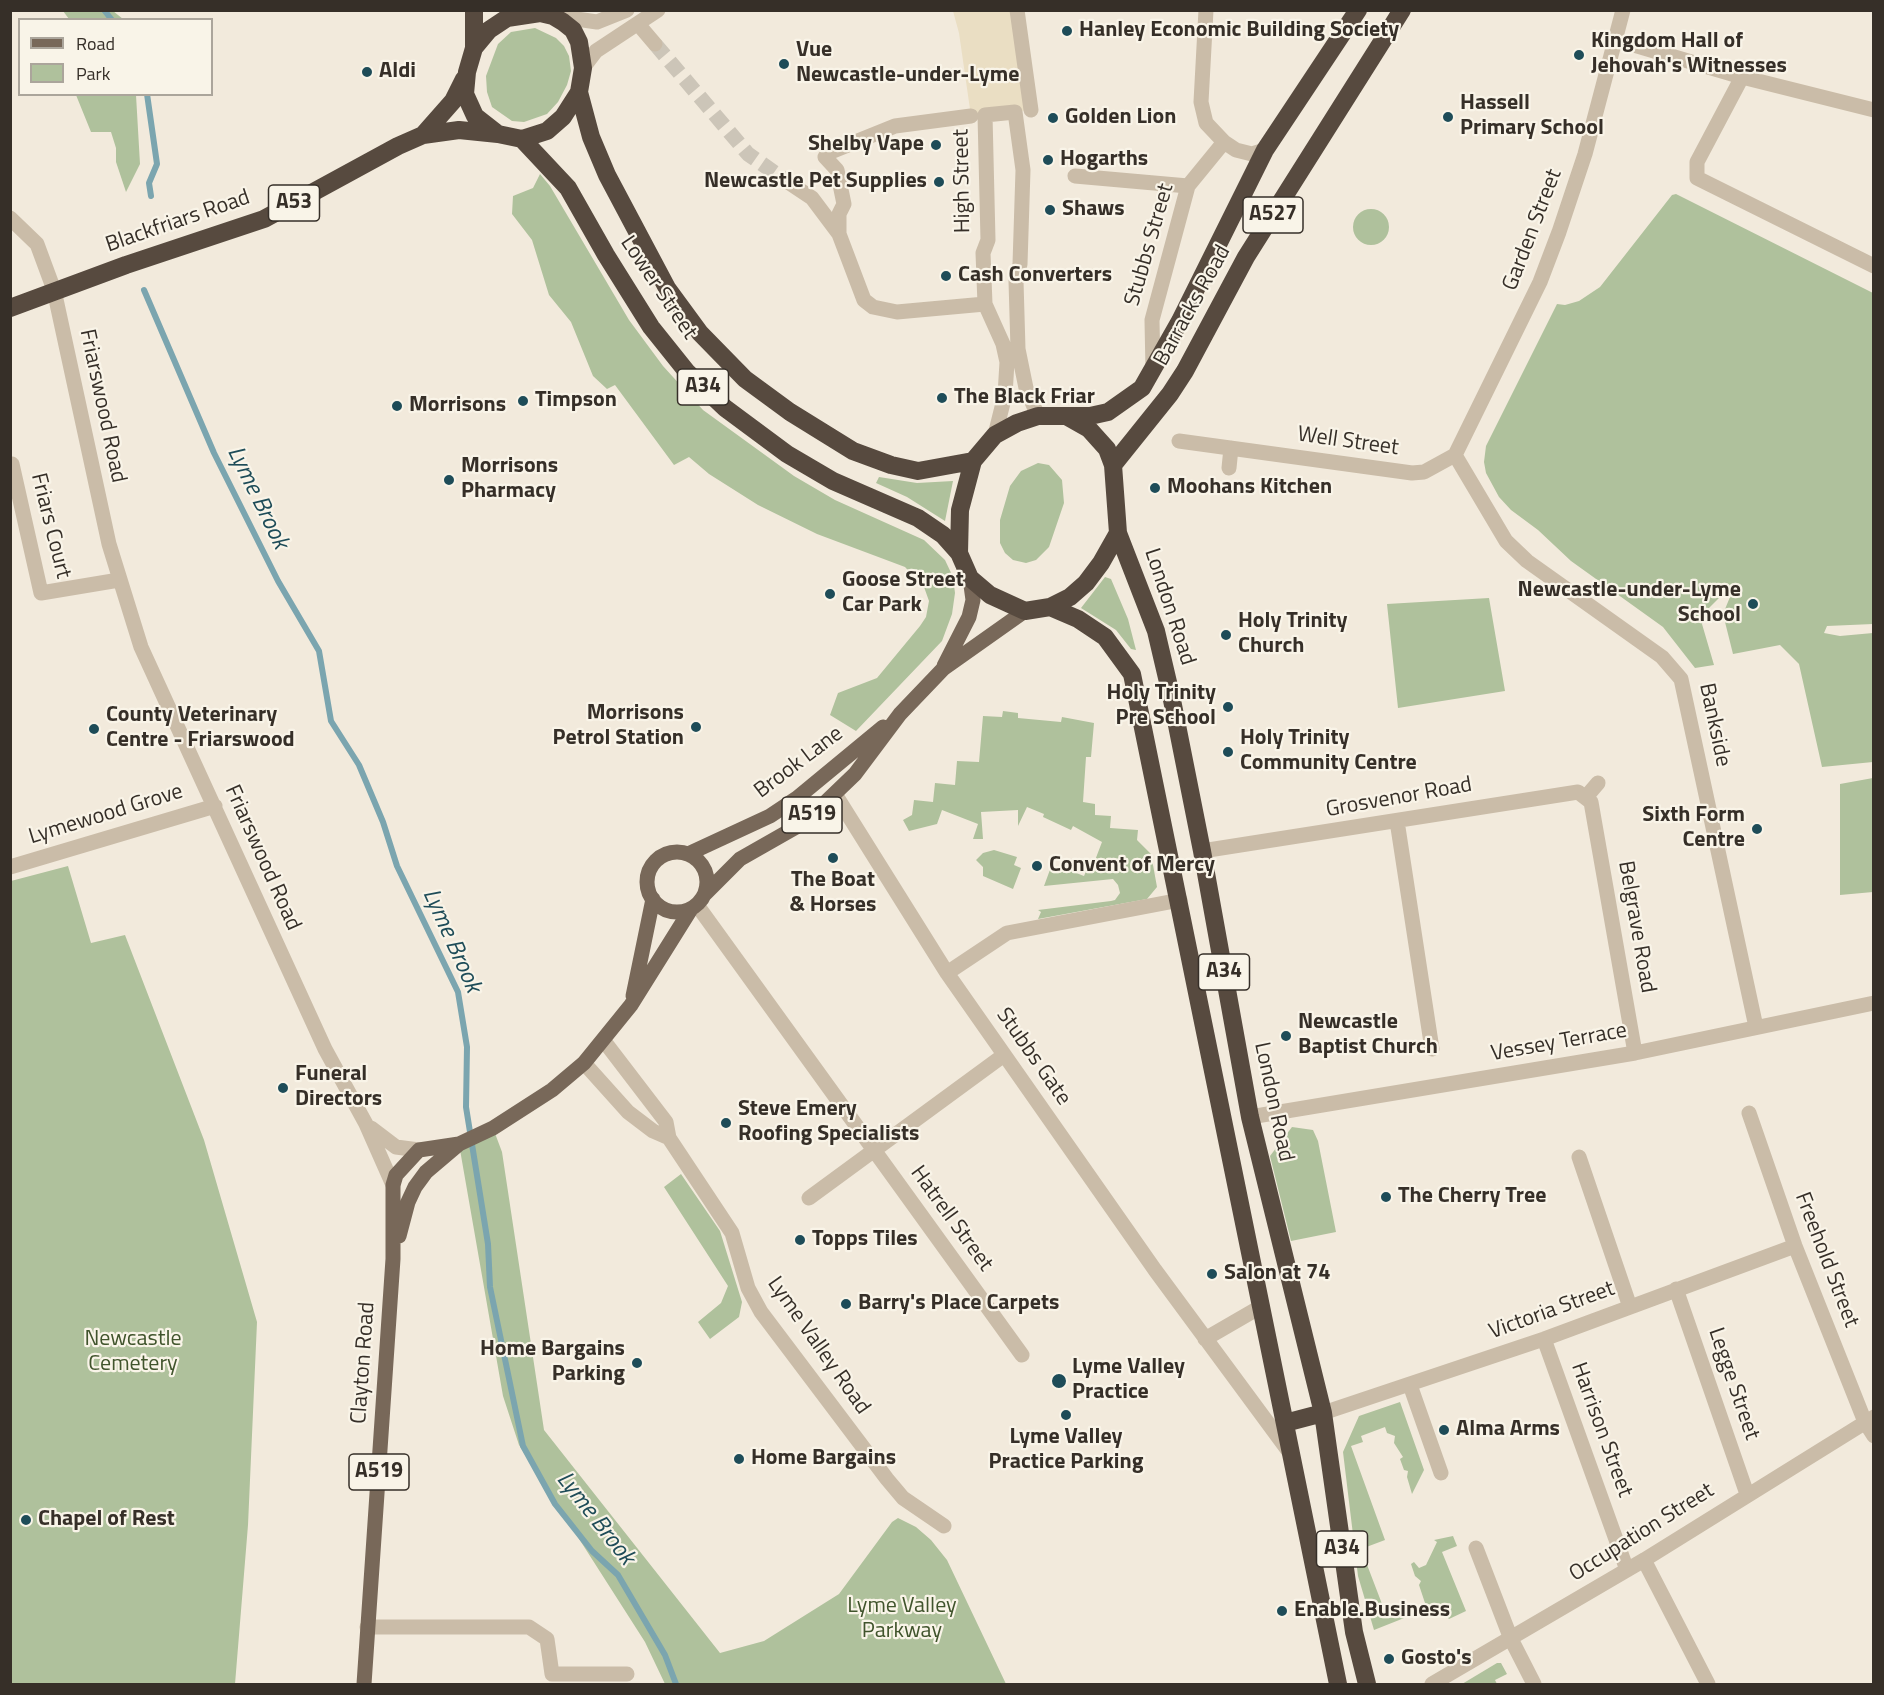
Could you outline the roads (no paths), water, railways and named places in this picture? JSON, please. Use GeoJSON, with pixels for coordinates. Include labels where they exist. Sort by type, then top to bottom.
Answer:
{"type":"FeatureCollection","features":[{"type":"Feature","properties":{"kind":"highway"},"geometry":{"type":"LineString","coordinates":[[474,10],[474,48],[467,72],[465,94],[468,106],[482,124],[498,134],[522,139],[552,127],[570,108],[579,92],[583,68],[582,53],[573,30],[543,13],[507,18],[489,30],[474,48]]}},
{"type":"Feature","properties":{"kind":"highway","name":"Barracks Road"},"geometry":{"type":"LineString","coordinates":[[1066,416],[1108,412],[1142,388],[1153,372],[1266,150],[1358,10]]}},
{"type":"Feature","properties":{"kind":"highway","name":"Barracks Road"},"geometry":{"type":"LineString","coordinates":[[1113,465],[1170,394],[1185,371],[1246,257],[1402,10]]}},
{"type":"Feature","properties":{"kind":"highway","name":"Blackfriars Road"},"geometry":{"type":"LineString","coordinates":[[423,135],[453,101],[467,72]]}},
{"type":"Feature","properties":{"kind":"highway","name":"Lower Street"},"geometry":{"type":"LineString","coordinates":[[579,92],[591,137],[607,175],[668,288],[700,333],[745,379],[790,412],[853,451],[882,462],[918,471],[973,461]]}},
{"type":"Feature","properties":{"kind":"highway","name":"Blackfriars Road"},"geometry":{"type":"LineString","coordinates":[[54,290],[264,219],[398,146],[423,135],[459,130],[498,134]]}},
{"type":"Feature","properties":{"kind":"highway","name":"Lower Street"},"geometry":{"type":"LineString","coordinates":[[522,139],[568,188],[651,327],[687,372],[717,400],[787,454],[815,470],[918,518],[943,535],[959,553]]}},
{"type":"Feature","properties":{"kind":"highway","name":"A53"},"geometry":{"type":"LineString","coordinates":[[10,308],[54,290]]}},
{"type":"Feature","properties":{"kind":"highway","name":"A34"},"geometry":{"type":"LineString","coordinates":[[1025,611],[990,595],[970,578],[959,553],[960,510],[973,461],[995,435],[1017,423],[1038,416],[1066,416],[1089,429],[1101,439],[1113,465],[1118,533]]}},
{"type":"Feature","properties":{"kind":"highway"},"geometry":{"type":"LineString","coordinates":[[1025,611],[1050,607],[1070,597],[1086,583],[1118,533]]}},
{"type":"Feature","properties":{"kind":"highway","name":"London Road"},"geometry":{"type":"LineString","coordinates":[[1118,533],[1156,631],[1202,851],[1250,1117],[1323,1413],[1354,1632],[1367,1684]]}},
{"type":"Feature","properties":{"kind":"highway","name":"A34"},"geometry":{"type":"LineString","coordinates":[[1050,607],[1078,619],[1105,637],[1132,674],[1180,900],[1338,1684]]}},
{"type":"Feature","properties":{"kind":"highway"},"geometry":{"type":"LineString","coordinates":[[1285,1423],[1323,1413]]}},
{"type":"Feature","properties":{"kind":"main road","name":"Brook Lane"},"geometry":{"type":"LineString","coordinates":[[942,669],[969,617],[973,600],[970,578]]}},
{"type":"Feature","properties":{"kind":"main road","name":"Brook Lane"},"geometry":{"type":"LineString","coordinates":[[459,1143],[485,1132],[552,1090],[584,1063],[631,1005],[698,902],[740,859],[805,822],[835,794],[855,774],[900,714],[942,669],[1025,611]]}},
{"type":"Feature","properties":{"kind":"main road","name":"Brook Lane"},"geometry":{"type":"LineString","coordinates":[[631,1005],[648,933],[653,899],[648,882],[653,865],[661,857],[673,853],[688,854],[770,816],[796,798],[900,714]]}},
{"type":"Feature","properties":{"kind":"main road"},"geometry":{"type":"LineString","coordinates":[[653,899],[670,911],[698,902],[707,882],[705,870],[688,854]]}},
{"type":"Feature","properties":{"kind":"main road","name":"A519"},"geometry":{"type":"LineString","coordinates":[[419,1150],[459,1143]]}},
{"type":"Feature","properties":{"kind":"main road","name":"A519"},"geometry":{"type":"LineString","coordinates":[[393,1259],[408,1202],[415,1187],[426,1172],[459,1143]]}},
{"type":"Feature","properties":{"kind":"main road"},"geometry":{"type":"LineString","coordinates":[[393,1185],[396,1175],[419,1150]]}},
{"type":"Feature","properties":{"kind":"main road","name":"A519"},"geometry":{"type":"LineString","coordinates":[[393,1185],[393,1259]]}},
{"type":"Feature","properties":{"kind":"main road","name":"Clayton Road"},"geometry":{"type":"LineString","coordinates":[[364,1684],[366,1627],[393,1259]]}},
{"type":"Feature","properties":{"kind":"street"},"geometry":{"type":"LineString","coordinates":[[543,13],[597,22],[627,10]]}},
{"type":"Feature","properties":{"kind":"street"},"geometry":{"type":"LineString","coordinates":[[1017,10],[1031,110]]}},
{"type":"Feature","properties":{"kind":"street"},"geometry":{"type":"LineString","coordinates":[[1206,10],[1207,27],[1201,102],[1206,123],[1224,142],[1236,150],[1252,154],[1266,150]]}},
{"type":"Feature","properties":{"kind":"street","name":"Garden Street"},"geometry":{"type":"LineString","coordinates":[[1455,455],[1540,282],[1585,154],[1617,40],[1623,10]]}},
{"type":"Feature","properties":{"kind":"street"},"geometry":{"type":"LineString","coordinates":[[583,68],[596,51],[657,11]]}},
{"type":"Feature","properties":{"kind":"street"},"geometry":{"type":"LineString","coordinates":[[638,24],[655,44]]}},
{"type":"Feature","properties":{"kind":"street"},"geometry":{"type":"LineString","coordinates":[[1617,40],[1742,77],[1874,110]]}},
{"type":"Feature","properties":{"kind":"street"},"geometry":{"type":"LineString","coordinates":[[1742,77],[1696,162],[1697,178],[1874,266]]}},
{"type":"Feature","properties":{"kind":"street","name":"High Street"},"geometry":{"type":"LineString","coordinates":[[995,435],[1005,395],[1007,362],[1003,344],[985,304],[983,254],[988,240],[985,115],[1015,112],[1023,170],[1020,264],[1016,281],[1018,349],[1026,388],[1038,416]]}},
{"type":"Feature","properties":{"kind":"street"},"geometry":{"type":"LineString","coordinates":[[839,234],[839,214],[844,204],[837,170],[825,157],[828,153],[895,126],[971,116]]}},
{"type":"Feature","properties":{"kind":"street","name":"Stubbs Street"},"geometry":{"type":"LineString","coordinates":[[1153,372],[1152,320],[1188,186],[1224,142]]}},
{"type":"Feature","properties":{"kind":"street"},"geometry":{"type":"LineString","coordinates":[[1075,176],[1188,186]]}},
{"type":"Feature","properties":{"kind":"street"},"geometry":{"type":"LineString","coordinates":[[785,180],[812,198],[839,234],[864,300],[873,307],[897,312],[985,304]]}},
{"type":"Feature","properties":{"kind":"street"},"geometry":{"type":"LineString","coordinates":[[10,218],[37,244],[54,290]]}},
{"type":"Feature","properties":{"kind":"street","name":"Friarswood Road"},"geometry":{"type":"LineString","coordinates":[[54,290],[109,544],[141,647],[325,1048],[366,1124],[393,1185]]}},
{"type":"Feature","properties":{"kind":"street","name":"Well Street"},"geometry":{"type":"LineString","coordinates":[[1179,441],[1412,473],[1424,472],[1455,455]]}},
{"type":"Feature","properties":{"kind":"street"},"geometry":{"type":"LineString","coordinates":[[1229,468],[1231,448]]}},
{"type":"Feature","properties":{"kind":"street","name":"Bankside"},"geometry":{"type":"LineString","coordinates":[[1455,455],[1506,541],[1527,561],[1662,657],[1681,679],[1748,1029]]}},
{"type":"Feature","properties":{"kind":"street","name":"Friars Court"},"geometry":{"type":"LineString","coordinates":[[12,464],[41,593],[119,580]]}},
{"type":"Feature","properties":{"kind":"street"},"geometry":{"type":"LineString","coordinates":[[1589,803],[1598,783]]}},
{"type":"Feature","properties":{"kind":"street","name":"Grosvenor Road"},"geometry":{"type":"LineString","coordinates":[[1202,851],[1566,792],[1578,792],[1589,803]]}},
{"type":"Feature","properties":{"kind":"street","name":"Stubbs Gate"},"geometry":{"type":"LineString","coordinates":[[835,794],[947,973],[1205,1339],[1292,1455]]}},
{"type":"Feature","properties":{"kind":"street","name":"Belgrave Road"},"geometry":{"type":"LineString","coordinates":[[1589,803],[1635,1053]]}},
{"type":"Feature","properties":{"kind":"street","name":"Lymewood Grove"},"geometry":{"type":"LineString","coordinates":[[10,867],[215,806]]}},
{"type":"Feature","properties":{"kind":"street"},"geometry":{"type":"LineString","coordinates":[[1397,821],[1432,1049]]}},
{"type":"Feature","properties":{"kind":"street"},"geometry":{"type":"LineString","coordinates":[[947,973],[1007,933],[1180,900]]}},
{"type":"Feature","properties":{"kind":"street","name":"Hatrell Street"},"geometry":{"type":"LineString","coordinates":[[698,902],[873,1152],[1022,1355]]}},
{"type":"Feature","properties":{"kind":"street","name":"Vessey Terrace"},"geometry":{"type":"LineString","coordinates":[[1250,1117],[1635,1053],[1874,1003]]}},
{"type":"Feature","properties":{"kind":"street","name":"Lyme Valley Road"},"geometry":{"type":"LineString","coordinates":[[604,1041],[666,1122],[669,1138],[732,1233],[748,1288],[761,1312],[886,1479],[903,1498],[944,1526]]}},
{"type":"Feature","properties":{"kind":"street"},"geometry":{"type":"LineString","coordinates":[[809,1198],[1004,1055]]}},
{"type":"Feature","properties":{"kind":"street","name":"Lyme Valley Road"},"geometry":{"type":"LineString","coordinates":[[584,1063],[628,1112],[653,1131],[669,1138]]}},
{"type":"Feature","properties":{"kind":"street","name":"Freehold Street"},"geometry":{"type":"LineString","coordinates":[[1749,1113],[1795,1246],[1874,1436]]}},
{"type":"Feature","properties":{"kind":"street","name":"Friarswood Road"},"geometry":{"type":"LineString","coordinates":[[366,1124],[396,1147],[419,1150]]}},
{"type":"Feature","properties":{"kind":"street"},"geometry":{"type":"LineString","coordinates":[[1579,1157],[1630,1307]]}},
{"type":"Feature","properties":{"kind":"street","name":"Victoria Street"},"geometry":{"type":"LineString","coordinates":[[1323,1413],[1544,1339],[1795,1246]]}},
{"type":"Feature","properties":{"kind":"street","name":"Legge Street"},"geometry":{"type":"LineString","coordinates":[[1676,1289],[1747,1494]]}},
{"type":"Feature","properties":{"kind":"street"},"geometry":{"type":"LineString","coordinates":[[1205,1339],[1262,1306]]}},
{"type":"Feature","properties":{"kind":"street","name":"Harrison Street"},"geometry":{"type":"LineString","coordinates":[[1544,1339],[1627,1570]]}},
{"type":"Feature","properties":{"kind":"street"},"geometry":{"type":"LineString","coordinates":[[1410,1385],[1441,1473]]}},
{"type":"Feature","properties":{"kind":"street","name":"Occupation Street"},"geometry":{"type":"LineString","coordinates":[[1432,1684],[1644,1560],[1869,1420]]}},
{"type":"Feature","properties":{"kind":"street"},"geometry":{"type":"LineString","coordinates":[[1476,1548],[1511,1639],[1534,1684]]}},
{"type":"Feature","properties":{"kind":"street"},"geometry":{"type":"LineString","coordinates":[[1644,1560],[1708,1684]]}},
{"type":"Feature","properties":{"kind":"street"},"geometry":{"type":"LineString","coordinates":[[366,1627],[529,1627],[547,1639],[552,1674],[627,1674]]}},
{"type":"Feature","properties":{"kind":"waterway","name":"Lyme Brook"},"geometry":{"type":"LineString","coordinates":[[104,10],[110,18]]}},
{"type":"Feature","properties":{"kind":"waterway","name":"Lyme Brook"},"geometry":{"type":"LineString","coordinates":[[147,96],[157,164],[149,183],[151,196]]}},
{"type":"Feature","properties":{"kind":"waterway","name":"Lyme Brook"},"geometry":{"type":"LineString","coordinates":[[144,290],[214,453],[278,581],[319,651],[331,721],[359,765],[383,822],[397,866],[458,992],[467,1047],[466,1107],[488,1244],[490,1287],[523,1446],[555,1504],[592,1551],[618,1575],[665,1655],[676,1684]]}},
{"type":"Feature","properties":{"kind":"tunnel"},"geometry":{"type":"LineString","coordinates":[[655,44],[748,154],[785,180]]}},
{"type":"Feature","properties":{"kind":"place","name":"Hanley Economic Building Society"},"geometry":{"type":"Point","coordinates":[1067,31]}},
{"type":"Feature","properties":{"kind":"place","name":"Kingdom Hall of Jehovah's Witnesses"},"geometry":{"type":"Point","coordinates":[1579,55]}},
{"type":"Feature","properties":{"kind":"place","name":"Vue Newcastle-under-Lyme"},"geometry":{"type":"Point","coordinates":[784,64]}},
{"type":"Feature","properties":{"kind":"place","name":"Aldi"},"geometry":{"type":"Point","coordinates":[367,72]}},
{"type":"Feature","properties":{"kind":"place","name":"Hassell Primary School"},"geometry":{"type":"Point","coordinates":[1448,117]}},
{"type":"Feature","properties":{"kind":"place","name":"Golden Lion"},"geometry":{"type":"Point","coordinates":[1053,118]}},
{"type":"Feature","properties":{"kind":"place","name":"Shelby Vape"},"geometry":{"type":"Point","coordinates":[936,145]}},
{"type":"Feature","properties":{"kind":"place","name":"Hogarths"},"geometry":{"type":"Point","coordinates":[1048,160]}},
{"type":"Feature","properties":{"kind":"place","name":"Newcastle Pet Supplies"},"geometry":{"type":"Point","coordinates":[939,182]}},
{"type":"Feature","properties":{"kind":"place","name":"Shaws"},"geometry":{"type":"Point","coordinates":[1050,210]}},
{"type":"Feature","properties":{"kind":"place","name":"Cash Converters"},"geometry":{"type":"Point","coordinates":[946,276]}},
{"type":"Feature","properties":{"kind":"place","name":"The Black Friar"},"geometry":{"type":"Point","coordinates":[942,398]}},
{"type":"Feature","properties":{"kind":"place","name":"Timpson"},"geometry":{"type":"Point","coordinates":[523,401]}},
{"type":"Feature","properties":{"kind":"place","name":"Morrisons"},"geometry":{"type":"Point","coordinates":[397,406]}},
{"type":"Feature","properties":{"kind":"place","name":"Morrisons Pharmacy"},"geometry":{"type":"Point","coordinates":[449,480]}},
{"type":"Feature","properties":{"kind":"place","name":"Moohans Kitchen"},"geometry":{"type":"Point","coordinates":[1155,488]}},
{"type":"Feature","properties":{"kind":"place","name":"Goose Street Car Park"},"geometry":{"type":"Point","coordinates":[830,594]}},
{"type":"Feature","properties":{"kind":"place","name":"Newcastle-under-Lyme School"},"geometry":{"type":"Point","coordinates":[1753,604]}},
{"type":"Feature","properties":{"kind":"place","name":"Holy Trinity Church"},"geometry":{"type":"Point","coordinates":[1226,635]}},
{"type":"Feature","properties":{"kind":"place","name":"Holy Trinity Pre School"},"geometry":{"type":"Point","coordinates":[1228,707]}},
{"type":"Feature","properties":{"kind":"place","name":"Morrisons Petrol Station"},"geometry":{"type":"Point","coordinates":[696,727]}},
{"type":"Feature","properties":{"kind":"place","name":"County Veterinary Centre - Friarswood"},"geometry":{"type":"Point","coordinates":[94,729]}},
{"type":"Feature","properties":{"kind":"place","name":"Holy Trinity Community Centre"},"geometry":{"type":"Point","coordinates":[1228,752]}},
{"type":"Feature","properties":{"kind":"place","name":"Sixth Form Centre"},"geometry":{"type":"Point","coordinates":[1757,829]}},
{"type":"Feature","properties":{"kind":"place","name":"The Boat & Horses"},"geometry":{"type":"Point","coordinates":[833,858]}},
{"type":"Feature","properties":{"kind":"place","name":"Convent of Mercy"},"geometry":{"type":"Point","coordinates":[1037,866]}},
{"type":"Feature","properties":{"kind":"place","name":"Newcastle Baptist Church"},"geometry":{"type":"Point","coordinates":[1286,1036]}},
{"type":"Feature","properties":{"kind":"place","name":"Funeral Directors"},"geometry":{"type":"Point","coordinates":[283,1088]}},
{"type":"Feature","properties":{"kind":"place","name":"Steve Emery Roofing Specialists"},"geometry":{"type":"Point","coordinates":[726,1123]}},
{"type":"Feature","properties":{"kind":"place","name":"The Cherry Tree"},"geometry":{"type":"Point","coordinates":[1386,1197]}},
{"type":"Feature","properties":{"kind":"place","name":"Topps Tiles"},"geometry":{"type":"Point","coordinates":[800,1240]}},
{"type":"Feature","properties":{"kind":"place","name":"Salon at 74"},"geometry":{"type":"Point","coordinates":[1212,1274]}},
{"type":"Feature","properties":{"kind":"place","name":"Barry's Place Carpets"},"geometry":{"type":"Point","coordinates":[846,1304]}},
{"type":"Feature","properties":{"kind":"place","name":"Home Bargains Parking"},"geometry":{"type":"Point","coordinates":[637,1363]}},
{"type":"Feature","properties":{"kind":"place","name":"Lyme Valley Practice"},"geometry":{"type":"Point","coordinates":[1059,1381]}},
{"type":"Feature","properties":{"kind":"place","name":"Lyme Valley Practice Parking"},"geometry":{"type":"Point","coordinates":[1066,1415]}},
{"type":"Feature","properties":{"kind":"place","name":"Alma Arms"},"geometry":{"type":"Point","coordinates":[1444,1430]}},
{"type":"Feature","properties":{"kind":"place","name":"Home Bargains"},"geometry":{"type":"Point","coordinates":[739,1459]}},
{"type":"Feature","properties":{"kind":"place","name":"Chapel of Rest"},"geometry":{"type":"Point","coordinates":[26,1520]}},
{"type":"Feature","properties":{"kind":"place","name":"Enable.Business"},"geometry":{"type":"Point","coordinates":[1282,1611]}},
{"type":"Feature","properties":{"kind":"place","name":"Gosto's"},"geometry":{"type":"Point","coordinates":[1389,1659]}},
{"type":"Feature","properties":{"kind":"park label","name":"Newcastle Cemetery"},"geometry":{"type":"Point","coordinates":[133,1352]}},
{"type":"Feature","properties":{"kind":"park label","name":"Lyme Valley Parkway"},"geometry":{"type":"Point","coordinates":[902,1620]}}]}
